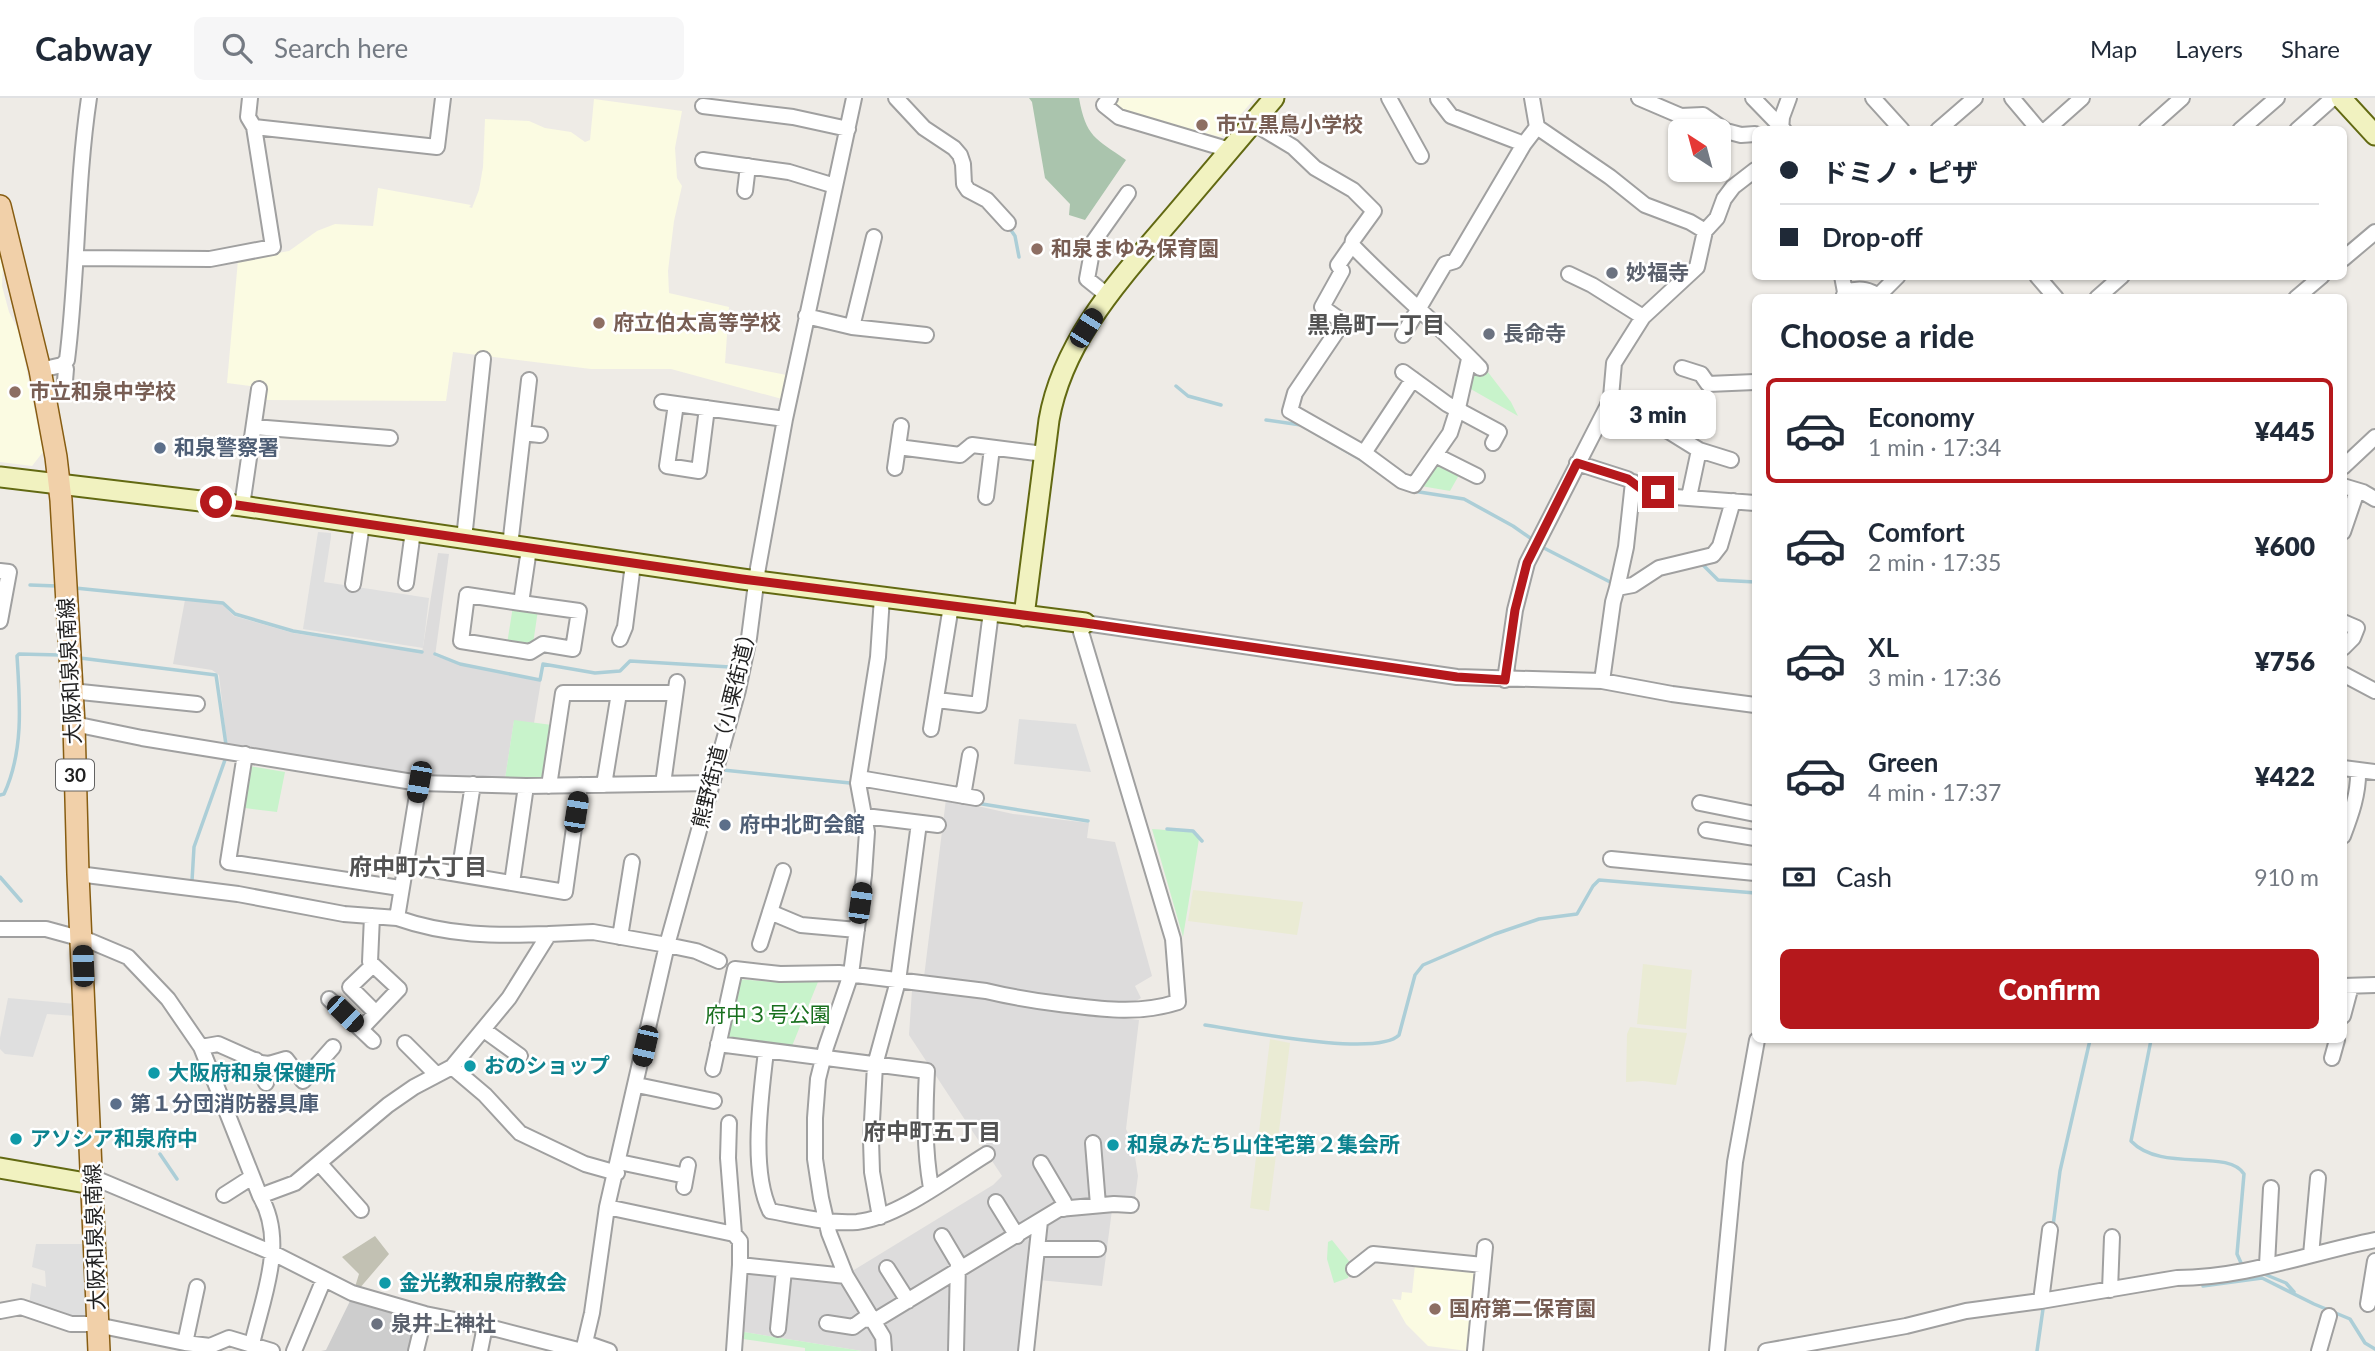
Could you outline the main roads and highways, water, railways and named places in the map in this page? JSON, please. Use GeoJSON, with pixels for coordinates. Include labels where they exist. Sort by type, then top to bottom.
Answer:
{"type":"FeatureCollection","features":[{"type":"Feature","properties":{"kind":"main road","name":"大阪和泉泉南線"},"geometry":{"type":"LineString","coordinates":[[0,206],[40,370],[59,482],[74,724],[99,1351]]}},
{"type":"Feature","properties":{"kind":"waterway"},"geometry":{"type":"LineString","coordinates":[[1008,226],[1015,236],[1019,257]]}},
{"type":"Feature","properties":{"kind":"waterway"},"geometry":{"type":"LineString","coordinates":[[1176,386],[1188,396],[1221,405]]}},
{"type":"Feature","properties":{"kind":"waterway"},"geometry":{"type":"LineString","coordinates":[[1266,420],[1301,425],[1365,462]]}},
{"type":"Feature","properties":{"kind":"waterway"},"geometry":{"type":"LineString","coordinates":[[1413,491],[1464,499],[1533,540]]}},
{"type":"Feature","properties":{"kind":"waterway"},"geometry":{"type":"LineString","coordinates":[[1540,546],[1614,584]]}},
{"type":"Feature","properties":{"kind":"waterway"},"geometry":{"type":"LineString","coordinates":[[1701,563],[1718,580],[1752,582]]}},
{"type":"Feature","properties":{"kind":"waterway"},"geometry":{"type":"LineString","coordinates":[[30,585],[57,586]]}},
{"type":"Feature","properties":{"kind":"waterway"},"geometry":{"type":"LineString","coordinates":[[75,588],[223,603],[235,614],[293,631],[422,652]]}},
{"type":"Feature","properties":{"kind":"waterway"},"geometry":{"type":"LineString","coordinates":[[435,654],[460,664],[540,680],[543,664],[595,673],[620,671],[630,661],[730,667]]}},
{"type":"Feature","properties":{"kind":"waterway"},"geometry":{"type":"LineString","coordinates":[[0,795],[4,794],[10,778],[18,744],[17,656],[60,655]]}},
{"type":"Feature","properties":{"kind":"waterway"},"geometry":{"type":"LineString","coordinates":[[80,658],[216,675],[226,745]]}},
{"type":"Feature","properties":{"kind":"waterway"},"geometry":{"type":"LineString","coordinates":[[195,883],[192,881],[194,847],[226,757]]}},
{"type":"Feature","properties":{"kind":"waterway"},"geometry":{"type":"LineString","coordinates":[[723,770],[850,783]]}},
{"type":"Feature","properties":{"kind":"waterway"},"geometry":{"type":"LineString","coordinates":[[976,803],[1088,821]]}},
{"type":"Feature","properties":{"kind":"waterway"},"geometry":{"type":"LineString","coordinates":[[1167,829],[1193,831],[1202,841]]}},
{"type":"Feature","properties":{"kind":"waterway"},"geometry":{"type":"LineString","coordinates":[[0,877],[21,901]]}},
{"type":"Feature","properties":{"kind":"waterway"},"geometry":{"type":"LineString","coordinates":[[1205,1025],[1337,1043],[1364,1044],[1386,1041],[1399,1035],[1415,975],[1423,965],[1495,934],[1539,919],[1577,914],[1599,880],[1752,893]]}},
{"type":"Feature","properties":{"kind":"waterway"},"geometry":{"type":"LineString","coordinates":[[2053,1226],[2060,1171],[2089,1043]]}},
{"type":"Feature","properties":{"kind":"waterway"},"geometry":{"type":"LineString","coordinates":[[2150,1043],[2131,1141],[2144,1151],[2159,1156],[2224,1162],[2236,1166],[2244,1174],[2237,1254],[2242,1265]]}},
{"type":"Feature","properties":{"kind":"waterway"},"geometry":{"type":"LineString","coordinates":[[160,1154],[177,1179]]}},
{"type":"Feature","properties":{"kind":"waterway"},"geometry":{"type":"LineString","coordinates":[[2264,1274],[2286,1283],[2294,1292]]}},
{"type":"Feature","properties":{"kind":"waterway"},"geometry":{"type":"LineString","coordinates":[[2203,1286],[2262,1278],[2350,1319],[2365,1343],[2375,1349]]}},
{"type":"Feature","properties":{"kind":"waterway"},"geometry":{"type":"LineString","coordinates":[[2037,1351],[2043,1309]]}},
{"type":"Feature","properties":{"kind":"place","name":"市立黒鳥小学校"},"geometry":{"type":"Point","coordinates":[1202,125]}},
{"type":"Feature","properties":{"kind":"place","name":"和泉まゆみ保育園"},"geometry":{"type":"Point","coordinates":[1037,249]}},
{"type":"Feature","properties":{"kind":"place","name":"妙福寺"},"geometry":{"type":"Point","coordinates":[1612,273]}},
{"type":"Feature","properties":{"kind":"place","name":"府立伯太高等学校"},"geometry":{"type":"Point","coordinates":[599,323]}},
{"type":"Feature","properties":{"kind":"place","name":"長命寺"},"geometry":{"type":"Point","coordinates":[1489,334]}},
{"type":"Feature","properties":{"kind":"place","name":"市立和泉中学校"},"geometry":{"type":"Point","coordinates":[15,392]}},
{"type":"Feature","properties":{"kind":"place","name":"和泉警察署"},"geometry":{"type":"Point","coordinates":[160,448]}},
{"type":"Feature","properties":{"kind":"place","name":"府中北町会館"},"geometry":{"type":"Point","coordinates":[725,825]}},
{"type":"Feature","properties":{"kind":"place","name":"おのショップ"},"geometry":{"type":"Point","coordinates":[470,1066]}},
{"type":"Feature","properties":{"kind":"place","name":"大阪府和泉保健所"},"geometry":{"type":"Point","coordinates":[154,1073]}},
{"type":"Feature","properties":{"kind":"place","name":"第１分団消防器具庫"},"geometry":{"type":"Point","coordinates":[116,1104]}},
{"type":"Feature","properties":{"kind":"place","name":"アソシア和泉府中"},"geometry":{"type":"Point","coordinates":[16,1139]}},
{"type":"Feature","properties":{"kind":"place","name":"和泉みたち山住宅第２集会所"},"geometry":{"type":"Point","coordinates":[1113,1145]}},
{"type":"Feature","properties":{"kind":"place","name":"金光教和泉府教会"},"geometry":{"type":"Point","coordinates":[385,1283]}},
{"type":"Feature","properties":{"kind":"place","name":"国府第二保育園"},"geometry":{"type":"Point","coordinates":[1435,1309]}},
{"type":"Feature","properties":{"kind":"place","name":"泉井上神社"},"geometry":{"type":"Point","coordinates":[377,1324]}},
{"type":"Feature","properties":{"kind":"district","name":"黒鳥町一丁目"},"geometry":{"type":"Point","coordinates":[1376,325]}},
{"type":"Feature","properties":{"kind":"district","name":"府中町六丁目"},"geometry":{"type":"Point","coordinates":[418,867]}},
{"type":"Feature","properties":{"kind":"district","name":"府中町五丁目"},"geometry":{"type":"Point","coordinates":[932,1132]}},
{"type":"Feature","properties":{"kind":"park label","name":"府中３号公園"},"geometry":{"type":"Point","coordinates":[768,1015]}}]}
